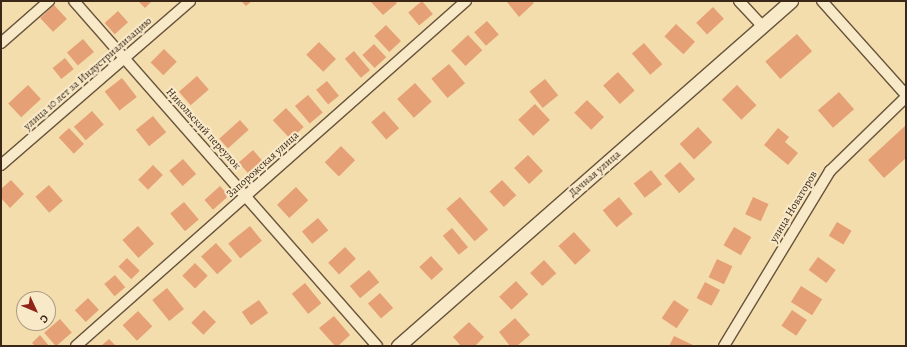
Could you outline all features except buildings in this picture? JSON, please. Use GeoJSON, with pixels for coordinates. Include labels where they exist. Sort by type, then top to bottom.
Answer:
{"type":"FeatureCollection","features":[{"type":"Feature","properties":{"kind":"street"},"geometry":{"type":"LineString","coordinates":[[1,43],[49,1]]}},
{"type":"Feature","properties":{"kind":"street","name":"Никольский переулок"},"geometry":{"type":"LineString","coordinates":[[74,1],[376,346]]}},
{"type":"Feature","properties":{"kind":"street","name":"улица 10 лет за Индустриализацию"},"geometry":{"type":"LineString","coordinates":[[1,165],[190,1]]}},
{"type":"Feature","properties":{"kind":"street","name":"Запорожская улица"},"geometry":{"type":"LineString","coordinates":[[76,346],[466,1]]}},
{"type":"Feature","properties":{"kind":"street"},"geometry":{"type":"LineString","coordinates":[[739,1],[762,27]]}},
{"type":"Feature","properties":{"kind":"street","name":"Дачная улица"},"geometry":{"type":"LineString","coordinates":[[398,346],[791,1]]}},
{"type":"Feature","properties":{"kind":"street"},"geometry":{"type":"LineString","coordinates":[[822,1],[906,96]]}},
{"type":"Feature","properties":{"kind":"street","name":"улица Новаторов"},"geometry":{"type":"LineString","coordinates":[[724,346],[830,171],[906,96]]}}]}
